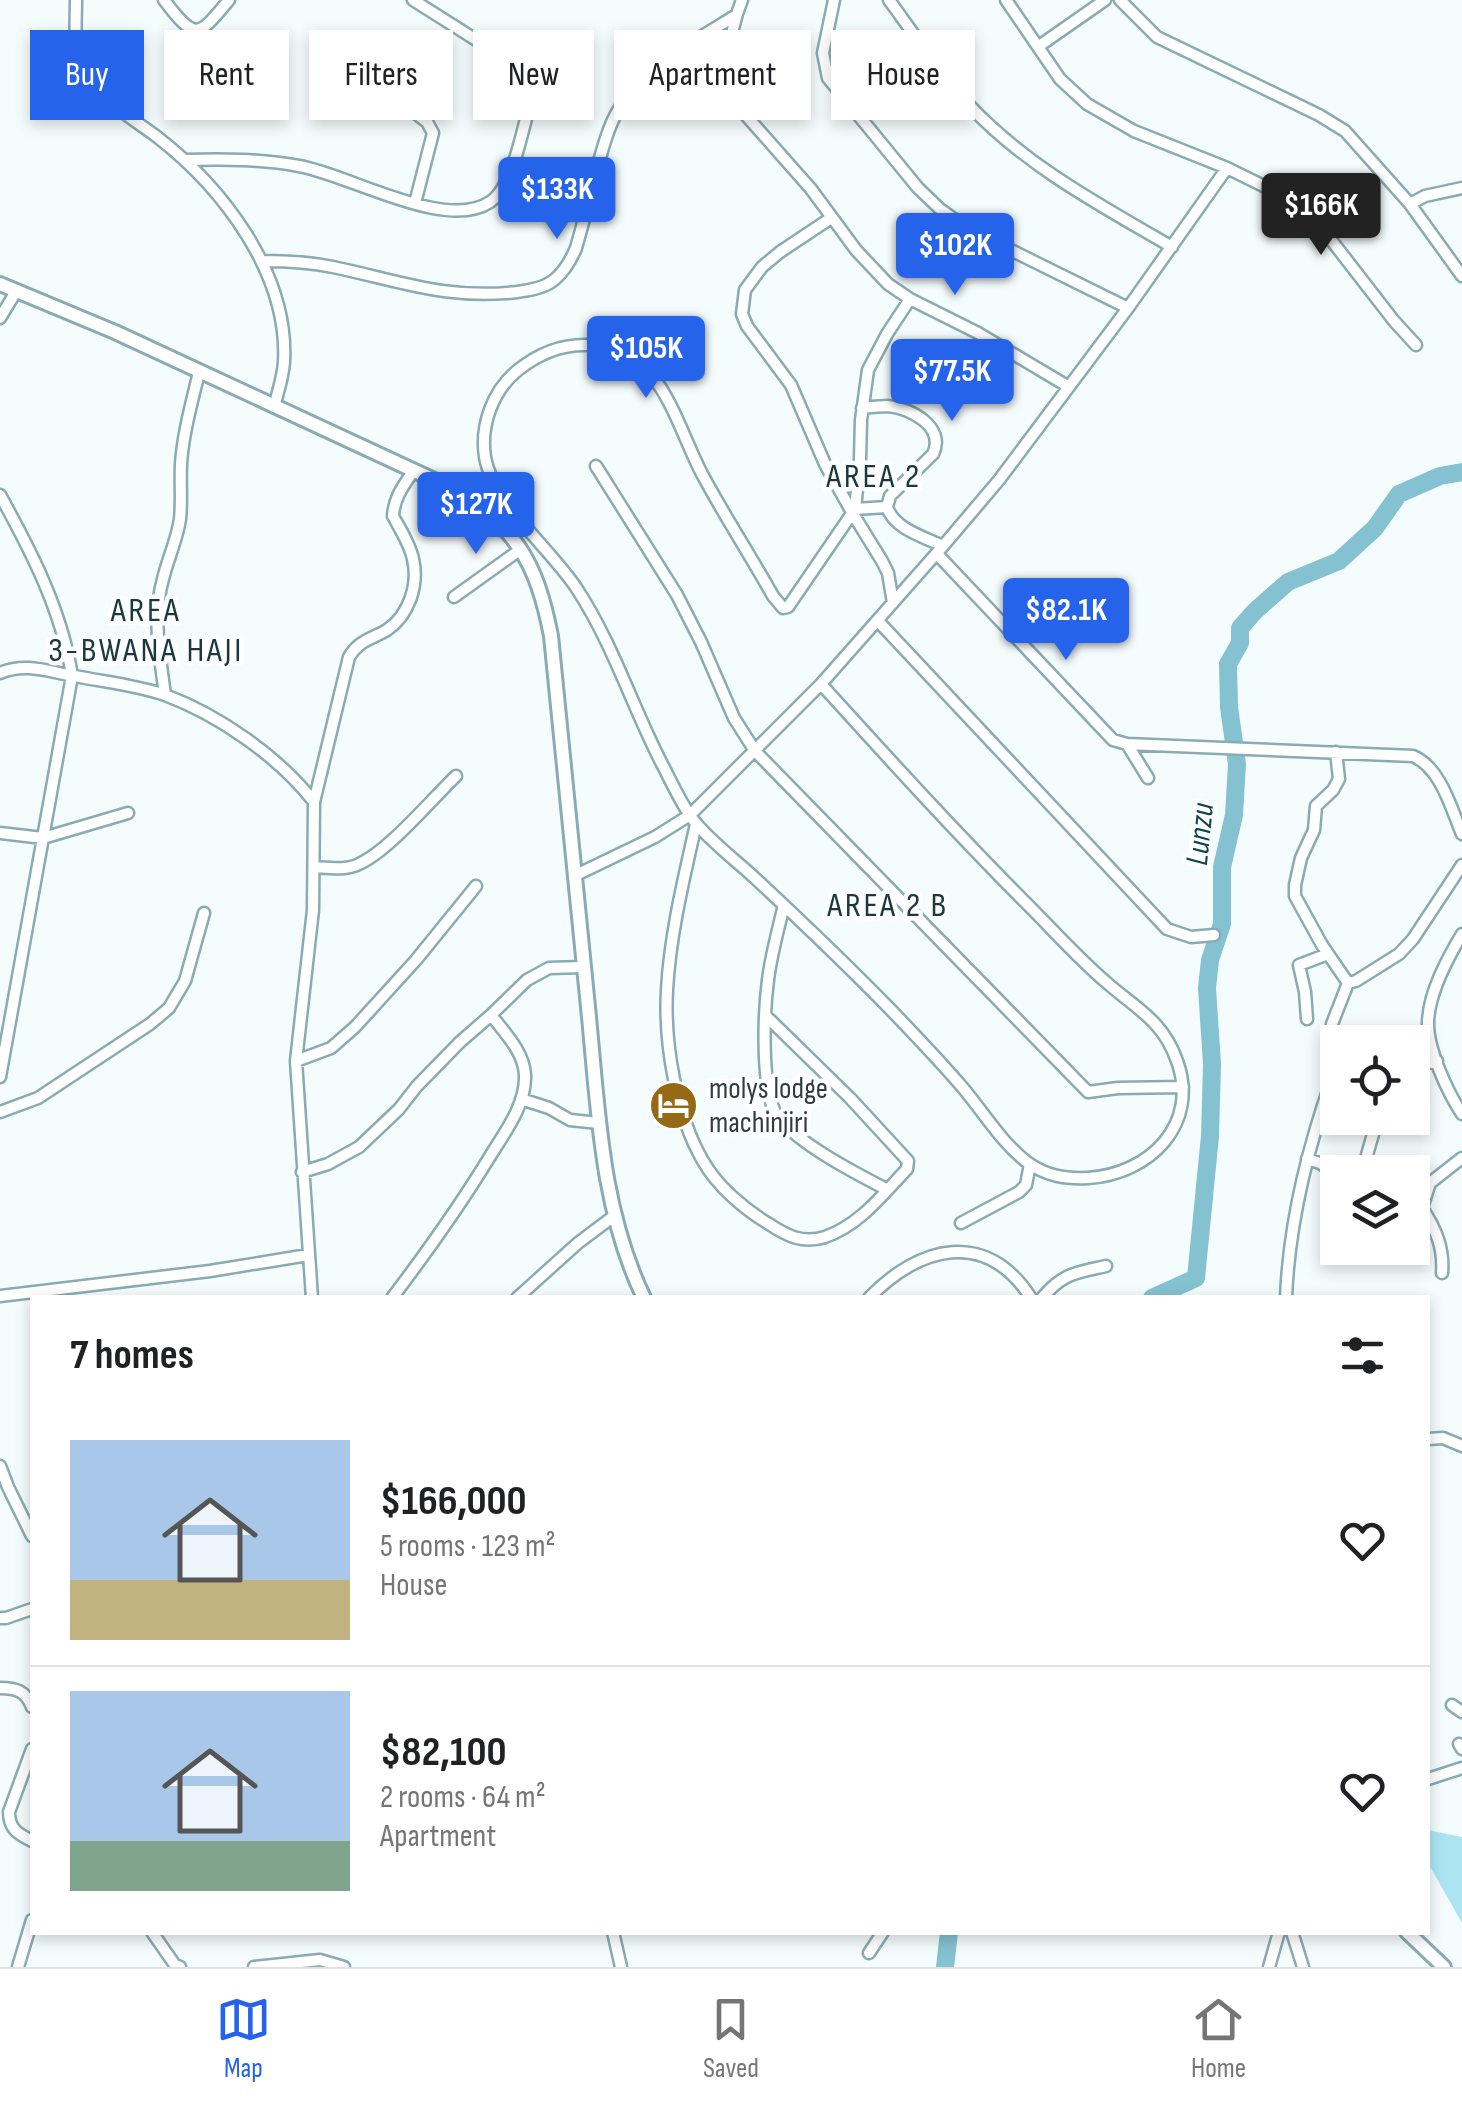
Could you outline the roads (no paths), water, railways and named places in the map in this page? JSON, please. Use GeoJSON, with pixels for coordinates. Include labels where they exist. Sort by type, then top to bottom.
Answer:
{"type":"FeatureCollection","features":[{"type":"Feature","properties":{"kind":"main road"},"geometry":{"type":"LineString","coordinates":[[0,284],[447,486],[488,512],[520,550],[544,600],[551,636],[599,1123],[614,1216],[643,1295]]}},
{"type":"Feature","properties":{"kind":"main road"},"geometry":{"type":"LineString","coordinates":[[1410,1935],[1444,1967]]}},
{"type":"Feature","properties":{"kind":"street"},"geometry":{"type":"LineString","coordinates":[[76,0],[78,57],[88,78],[122,111],[185,160],[215,191],[263,262],[284,344],[284,365],[274,407]]}},
{"type":"Feature","properties":{"kind":"street"},"geometry":{"type":"LineString","coordinates":[[164,0],[184,24],[201,30],[230,0]]}},
{"type":"Feature","properties":{"kind":"street"},"geometry":{"type":"LineString","coordinates":[[185,160],[264,160],[305,166],[416,204],[455,210],[488,203],[506,181],[532,92],[525,73],[413,0]]}},
{"type":"Feature","properties":{"kind":"street"},"geometry":{"type":"LineString","coordinates":[[742,0],[735,16],[730,72],[735,98],[871,267],[910,299],[1070,387]]}},
{"type":"Feature","properties":{"kind":"street"},"geometry":{"type":"LineString","coordinates":[[834,0],[823,53],[828,78],[918,188],[968,229],[1128,308]]}},
{"type":"Feature","properties":{"kind":"street"},"geometry":{"type":"LineString","coordinates":[[889,0],[959,94],[1015,148],[1042,170],[1172,246]]}},
{"type":"Feature","properties":{"kind":"street"},"geometry":{"type":"LineString","coordinates":[[1006,0],[1060,79],[1087,104],[1134,131],[1227,168],[1290,199],[1311,214],[1416,345]]}},
{"type":"Feature","properties":{"kind":"street"},"geometry":{"type":"LineString","coordinates":[[1039,46],[1106,0]]}},
{"type":"Feature","properties":{"kind":"street"},"geometry":{"type":"LineString","coordinates":[[1120,0],[1158,37],[1334,122],[1357,142],[1410,204],[1462,276]]}},
{"type":"Feature","properties":{"kind":"street"},"geometry":{"type":"LineString","coordinates":[[263,262],[314,264],[460,294],[509,293],[546,285],[569,263],[576,248],[608,132],[630,94],[678,52],[735,16]]}},
{"type":"Feature","properties":{"kind":"street"},"geometry":{"type":"LineString","coordinates":[[416,204],[433,132],[424,120]]}},
{"type":"Feature","properties":{"kind":"street"},"geometry":{"type":"LineString","coordinates":[[574,876],[693,820],[821,684],[998,480],[1128,308],[1227,168]]}},
{"type":"Feature","properties":{"kind":"street"},"geometry":{"type":"LineString","coordinates":[[1410,204],[1425,196],[1462,188]]}},
{"type":"Feature","properties":{"kind":"street"},"geometry":{"type":"LineString","coordinates":[[831,218],[762,267],[750,280],[742,314],[791,385],[815,444],[888,574],[893,602]]}},
{"type":"Feature","properties":{"kind":"street"},"geometry":{"type":"LineString","coordinates":[[0,318],[17,290]]}},
{"type":"Feature","properties":{"kind":"street"},"geometry":{"type":"LineString","coordinates":[[821,684],[952,827],[1106,984],[1155,1021],[1177,1059],[1183,1110],[1174,1129],[1144,1162],[1099,1177],[1068,1179],[1030,1164],[1007,1145],[954,1077],[906,1026],[693,820],[652,745],[597,622],[564,571],[500,495],[489,474],[484,441],[490,406],[503,385],[519,370],[558,348],[579,344],[599,345],[636,360],[663,390],[692,457],[773,596],[784,608],[854,512],[864,387],[871,361],[910,299]]}},
{"type":"Feature","properties":{"kind":"street"},"geometry":{"type":"LineString","coordinates":[[165,695],[157,616],[162,580],[180,523],[184,436],[199,372]]}},
{"type":"Feature","properties":{"kind":"street"},"geometry":{"type":"LineString","coordinates":[[862,408],[898,408],[924,420],[934,430],[933,454],[890,496],[886,507],[892,519],[940,550],[1113,740],[1127,744],[1402,754],[1420,759],[1437,777],[1462,834]]}},
{"type":"Feature","properties":{"kind":"street"},"geometry":{"type":"LineString","coordinates":[[596,466],[677,595],[718,686],[754,751],[1088,1092],[1183,1087]]}},
{"type":"Feature","properties":{"kind":"street"},"geometry":{"type":"LineString","coordinates":[[312,1295],[296,1061],[310,939],[314,802],[350,657],[355,647],[400,619],[412,596],[413,556],[393,516],[396,499],[414,470]]}},
{"type":"Feature","properties":{"kind":"street"},"geometry":{"type":"LineString","coordinates":[[0,494],[48,591],[72,676],[0,1077]]}},
{"type":"Feature","properties":{"kind":"street"},"geometry":{"type":"LineString","coordinates":[[488,512],[500,495]]}},
{"type":"Feature","properties":{"kind":"street"},"geometry":{"type":"LineString","coordinates":[[854,512],[886,507]]}},
{"type":"Feature","properties":{"kind":"street"},"geometry":{"type":"LineString","coordinates":[[454,598],[520,550]]}},
{"type":"Feature","properties":{"kind":"street"},"geometry":{"type":"LineString","coordinates":[[878,621],[1167,929],[1191,936],[1214,935]]}},
{"type":"Feature","properties":{"kind":"street"},"geometry":{"type":"LineString","coordinates":[[0,673],[22,667],[165,695],[209,715],[250,743],[289,773],[314,802]]}},
{"type":"Feature","properties":{"kind":"street"},"geometry":{"type":"LineString","coordinates":[[1127,744],[1148,778]]}},
{"type":"Feature","properties":{"kind":"street"},"geometry":{"type":"LineString","coordinates":[[1336,752],[1340,779],[1316,806],[1314,830],[1300,858],[1294,885],[1297,902],[1348,983]]}},
{"type":"Feature","properties":{"kind":"street"},"geometry":{"type":"LineString","coordinates":[[314,867],[348,868],[361,864],[456,776]]}},
{"type":"Feature","properties":{"kind":"street"},"geometry":{"type":"LineString","coordinates":[[0,833],[44,838],[128,813]]}},
{"type":"Feature","properties":{"kind":"street"},"geometry":{"type":"LineString","coordinates":[[693,820],[666,991],[676,1084],[688,1128],[704,1162],[756,1216],[793,1239],[813,1240],[842,1230],[868,1210],[907,1169],[908,1161],[766,1016]]}},
{"type":"Feature","properties":{"kind":"street"},"geometry":{"type":"LineString","coordinates":[[1332,1025],[1348,983],[1406,947],[1462,865]]}},
{"type":"Feature","properties":{"kind":"street"},"geometry":{"type":"LineString","coordinates":[[296,1061],[331,1048],[356,1027],[476,886]]}},
{"type":"Feature","properties":{"kind":"street"},"geometry":{"type":"LineString","coordinates":[[784,905],[768,979],[766,1076],[770,1102],[785,1125],[807,1142],[886,1189]]}},
{"type":"Feature","properties":{"kind":"street"},"geometry":{"type":"LineString","coordinates":[[0,1112],[38,1098],[169,1008],[185,981],[204,913]]}},
{"type":"Feature","properties":{"kind":"street"},"geometry":{"type":"LineString","coordinates":[[1462,934],[1434,993],[1428,1028],[1437,1061],[1462,1114]]}},
{"type":"Feature","properties":{"kind":"street"},"geometry":{"type":"LineString","coordinates":[[1307,1019],[1299,965],[1328,954]]}},
{"type":"Feature","properties":{"kind":"street"},"geometry":{"type":"LineString","coordinates":[[302,1172],[328,1164],[359,1147],[460,1042],[527,980],[548,968],[584,967]]}},
{"type":"Feature","properties":{"kind":"street"},"geometry":{"type":"LineString","coordinates":[[394,1295],[438,1238],[516,1114],[525,1078],[523,1064],[513,1042],[492,1015]]}},
{"type":"Feature","properties":{"kind":"street"},"geometry":{"type":"LineString","coordinates":[[1430,1062],[1437,1061]]}},
{"type":"Feature","properties":{"kind":"street"},"geometry":{"type":"LineString","coordinates":[[521,1099],[570,1120],[599,1123]]}},
{"type":"Feature","properties":{"kind":"street"},"geometry":{"type":"LineString","coordinates":[[1286,1295],[1294,1223],[1320,1113]]}},
{"type":"Feature","properties":{"kind":"street"},"geometry":{"type":"LineString","coordinates":[[1442,1272],[1440,1241],[1422,1208],[1430,1183],[1462,1158]]}},
{"type":"Feature","properties":{"kind":"street"},"geometry":{"type":"LineString","coordinates":[[1307,1160],[1320,1164]]}},
{"type":"Feature","properties":{"kind":"street"},"geometry":{"type":"LineString","coordinates":[[961,1222],[1019,1192],[1026,1185],[1030,1164]]}},
{"type":"Feature","properties":{"kind":"street"},"geometry":{"type":"LineString","coordinates":[[520,1295],[614,1216]]}},
{"type":"Feature","properties":{"kind":"street"},"geometry":{"type":"LineString","coordinates":[[873,1295],[906,1269],[952,1250],[984,1256],[1003,1266],[1027,1295]]}},
{"type":"Feature","properties":{"kind":"street"},"geometry":{"type":"LineString","coordinates":[[0,1296],[308,1255]]}},
{"type":"Feature","properties":{"kind":"street"},"geometry":{"type":"LineString","coordinates":[[1044,1295],[1055,1282],[1071,1273],[1106,1266]]}},
{"type":"Feature","properties":{"kind":"street"},"geometry":{"type":"LineString","coordinates":[[1430,1438],[1443,1438],[1462,1446]]}},
{"type":"Feature","properties":{"kind":"street"},"geometry":{"type":"LineString","coordinates":[[0,1466],[30,1532]]}},
{"type":"Feature","properties":{"kind":"street"},"geometry":{"type":"LineString","coordinates":[[0,1618],[30,1610]]}},
{"type":"Feature","properties":{"kind":"street"},"geometry":{"type":"LineString","coordinates":[[0,1688],[23,1692],[30,1704]]}},
{"type":"Feature","properties":{"kind":"street"},"geometry":{"type":"LineString","coordinates":[[30,1753],[8,1812],[14,1832],[30,1840]]}},
{"type":"Feature","properties":{"kind":"street"},"geometry":{"type":"LineString","coordinates":[[1430,1778],[1462,1768]]}},
{"type":"Feature","properties":{"kind":"street"},"geometry":{"type":"LineString","coordinates":[[18,1967],[30,1927]]}},
{"type":"Feature","properties":{"kind":"street"},"geometry":{"type":"LineString","coordinates":[[154,1935],[180,1967]]}},
{"type":"Feature","properties":{"kind":"street"},"geometry":{"type":"LineString","coordinates":[[614,1935],[621,1967]]}},
{"type":"Feature","properties":{"kind":"street"},"geometry":{"type":"LineString","coordinates":[[868,1953],[880,1935]]}},
{"type":"Feature","properties":{"kind":"street"},"geometry":{"type":"LineString","coordinates":[[1269,1967],[1278,1935]]}},
{"type":"Feature","properties":{"kind":"street"},"geometry":{"type":"LineString","coordinates":[[1293,1935],[1303,1967]]}},
{"type":"Feature","properties":{"kind":"street"},"geometry":{"type":"LineString","coordinates":[[254,1967],[320,1960],[344,1967]]}},
{"type":"Feature","properties":{"kind":"waterway","name":"Lunzu"},"geometry":{"type":"LineString","coordinates":[[1159,1295],[1196,1278],[1210,1136],[1212,1064],[1207,988],[1210,960],[1222,924],[1222,867],[1234,815],[1237,764],[1228,664],[1240,643],[1240,628],[1288,582],[1339,561],[1375,528],[1399,494],[1440,476],[1462,472]]}},
{"type":"Feature","properties":{"kind":"waterway","name":"Lunzu"},"geometry":{"type":"LineString","coordinates":[[945,1967],[949,1935]]}},
{"type":"Feature","properties":{"kind":"place","name":"molys lodge machinjiri"},"geometry":{"type":"Point","coordinates":[674,1105]}},
{"type":"Feature","properties":{"kind":"district","name":"AREA 2"},"geometry":{"type":"Point","coordinates":[874,475]}},
{"type":"Feature","properties":{"kind":"district","name":"AREA 3-BWANA HAJI"},"geometry":{"type":"Point","coordinates":[146,629]}},
{"type":"Feature","properties":{"kind":"district","name":"AREA 2 B"},"geometry":{"type":"Point","coordinates":[888,904]}}]}
